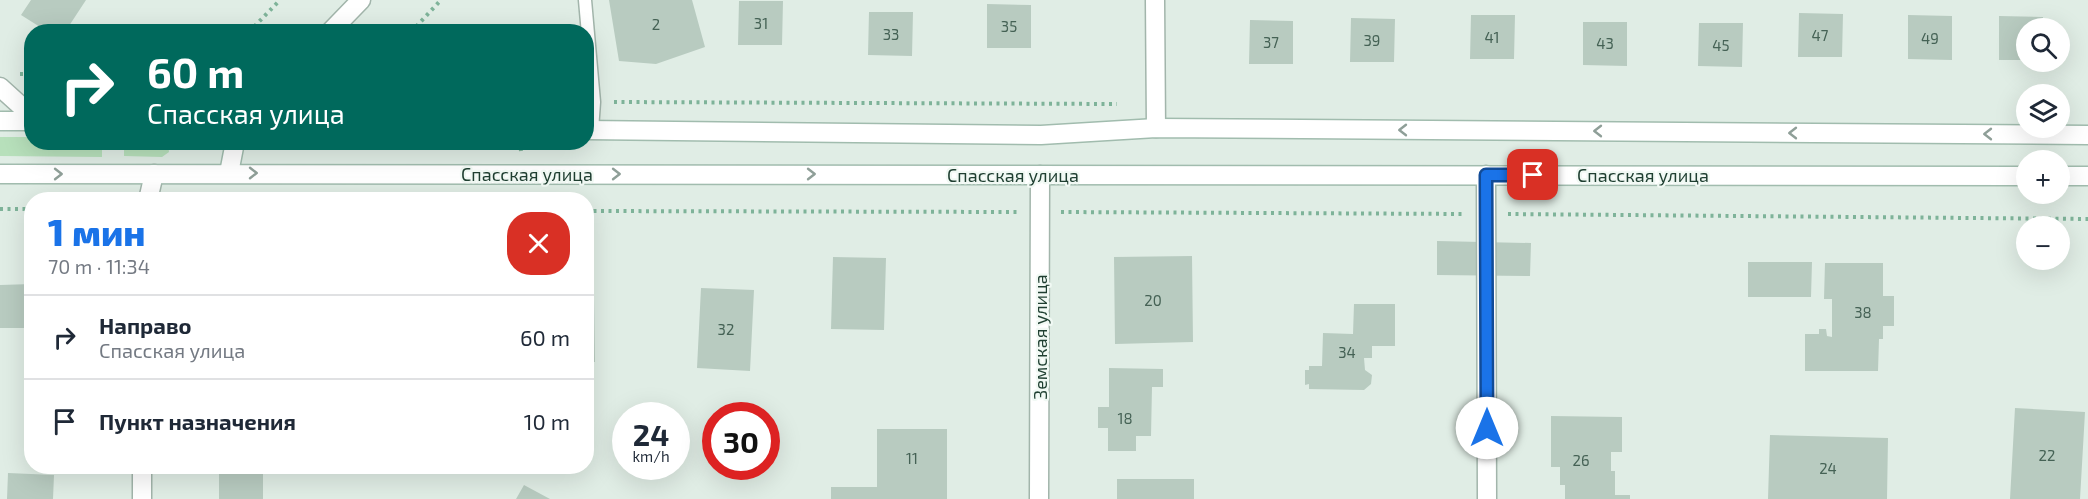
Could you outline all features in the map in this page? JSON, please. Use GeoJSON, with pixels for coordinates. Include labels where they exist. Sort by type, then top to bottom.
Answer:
{"type":"FeatureCollection","features":[{"type":"Feature","properties":{"kind":"street"},"geometry":{"type":"LineString","coordinates":[[338,24],[361,0]]}},
{"type":"Feature","properties":{"kind":"street"},"geometry":{"type":"LineString","coordinates":[[1155,0],[1156,128]]}},
{"type":"Feature","properties":{"kind":"street"},"geometry":{"type":"LineString","coordinates":[[0,87],[24,109]]}},
{"type":"Feature","properties":{"kind":"street"},"geometry":{"type":"LineString","coordinates":[[0,121],[24,121]]}},
{"type":"Feature","properties":{"kind":"street"},"geometry":{"type":"LineString","coordinates":[[594,130],[1041,135],[1156,128],[2088,135]]}},
{"type":"Feature","properties":{"kind":"street"},"geometry":{"type":"LineString","coordinates":[[229,172],[233,150]]}},
{"type":"Feature","properties":{"kind":"street","name":"Спасская улица"},"geometry":{"type":"LineString","coordinates":[[0,174],[229,172],[2016,176]]}},
{"type":"Feature","properties":{"kind":"street"},"geometry":{"type":"LineString","coordinates":[[150,192],[154,174]]}},
{"type":"Feature","properties":{"kind":"street","name":"Земская улица"},"geometry":{"type":"LineString","coordinates":[[1039,499],[1040,175]]}},
{"type":"Feature","properties":{"kind":"street"},"geometry":{"type":"LineString","coordinates":[[1486,175],[1487,499]]}},
{"type":"Feature","properties":{"kind":"street"},"geometry":{"type":"LineString","coordinates":[[2070,176],[2088,176]]}},
{"type":"Feature","properties":{"kind":"street"},"geometry":{"type":"LineString","coordinates":[[142,474],[142,499]]}},
{"type":"Feature","properties":{"kind":"lane"},"geometry":{"type":"LineString","coordinates":[[585,0],[587,24]]}},
{"type":"Feature","properties":{"kind":"path"},"geometry":{"type":"LineString","coordinates":[[257,24],[280,0]]}},
{"type":"Feature","properties":{"kind":"path"},"geometry":{"type":"LineString","coordinates":[[418,24],[441,0]]}},
{"type":"Feature","properties":{"kind":"path"},"geometry":{"type":"LineString","coordinates":[[0,209],[24,209]]}},
{"type":"Feature","properties":{"kind":"path"},"geometry":{"type":"LineString","coordinates":[[594,211],[2088,219]]}},
{"type":"Feature","properties":{"kind":"green space"},"geometry":{"type":"Polygon","coordinates":[[[0,137],[24,137],[24,150],[102,150],[102,157],[0,156],[0,137]]]}},
{"type":"Feature","properties":{"kind":"green space"},"geometry":{"type":"Polygon","coordinates":[[[124,150],[169,150],[162,157],[124,156],[124,150]]]}},
{"type":"Feature","properties":{"kind":"building"},"geometry":{"type":"Polygon","coordinates":[[[31,0],[86,0],[70,24],[35,24],[21,15],[31,0]]]}},
{"type":"Feature","properties":{"kind":"building"},"geometry":{"type":"Polygon","coordinates":[[[609,0],[692,0],[705,47],[656,64],[619,61],[609,0]]]}},
{"type":"Feature","properties":{"kind":"building"},"geometry":{"type":"Polygon","coordinates":[[[739,1],[783,1],[782,45],[738,45],[739,1]]]}},
{"type":"Feature","properties":{"kind":"building"},"geometry":{"type":"Polygon","coordinates":[[[987,4],[1031,5],[1031,48],[987,48],[987,4]]]}},
{"type":"Feature","properties":{"kind":"building"},"geometry":{"type":"Polygon","coordinates":[[[869,12],[913,12],[912,56],[868,55],[869,12]]]}},
{"type":"Feature","properties":{"kind":"building"},"geometry":{"type":"Polygon","coordinates":[[[1799,13],[1843,14],[1842,57],[1798,57],[1799,13]]]}},
{"type":"Feature","properties":{"kind":"building"},"geometry":{"type":"Polygon","coordinates":[[[1471,15],[1515,15],[1514,59],[1470,59],[1471,15]]]}},
{"type":"Feature","properties":{"kind":"building"},"geometry":{"type":"Polygon","coordinates":[[[1908,15],[1952,16],[1952,60],[1908,59],[1908,15]]]}},
{"type":"Feature","properties":{"kind":"building"},"geometry":{"type":"Polygon","coordinates":[[[1999,16],[2043,17],[2016,18],[2016,60],[1999,60],[1999,16]]]}},
{"type":"Feature","properties":{"kind":"building"},"geometry":{"type":"Polygon","coordinates":[[[1351,18],[1395,19],[1394,62],[1350,62],[1351,18]]]}},
{"type":"Feature","properties":{"kind":"building"},"geometry":{"type":"Polygon","coordinates":[[[1250,20],[1293,21],[1293,64],[1249,64],[1250,20]]]}},
{"type":"Feature","properties":{"kind":"building"},"geometry":{"type":"Polygon","coordinates":[[[1583,22],[1627,22],[1627,66],[1583,65],[1583,22]]]}},
{"type":"Feature","properties":{"kind":"building"},"geometry":{"type":"Polygon","coordinates":[[[1699,23],[1743,23],[1742,67],[1698,66],[1699,23]]]}},
{"type":"Feature","properties":{"kind":"building"},"geometry":{"type":"Polygon","coordinates":[[[1437,241],[1531,243],[1530,276],[1437,275],[1437,241]]]}},
{"type":"Feature","properties":{"kind":"building"},"geometry":{"type":"Polygon","coordinates":[[[1192,256],[1193,342],[1115,344],[1114,257],[1192,256]]]}},
{"type":"Feature","properties":{"kind":"building"},"geometry":{"type":"Polygon","coordinates":[[[833,257],[886,258],[884,330],[831,329],[833,257]]]}},
{"type":"Feature","properties":{"kind":"building"},"geometry":{"type":"Polygon","coordinates":[[[1748,262],[1812,262],[1811,297],[1748,297],[1748,262]]]}},
{"type":"Feature","properties":{"kind":"building"},"geometry":{"type":"Polygon","coordinates":[[[1825,263],[1883,263],[1883,296],[1894,296],[1894,326],[1883,326],[1883,339],[1879,339],[1878,371],[1805,371],[1805,334],[1819,334],[1819,329],[1826,329],[1827,336],[1832,337],[1832,299],[1824,299],[1825,263]]]}},
{"type":"Feature","properties":{"kind":"building"},"geometry":{"type":"Polygon","coordinates":[[[24,284],[24,328],[0,328],[0,285],[24,284]]]}},
{"type":"Feature","properties":{"kind":"building"},"geometry":{"type":"Polygon","coordinates":[[[701,288],[754,290],[750,371],[697,368],[701,288]]]}},
{"type":"Feature","properties":{"kind":"building"},"geometry":{"type":"Polygon","coordinates":[[[594,299],[595,362],[594,362],[594,299]]]}},
{"type":"Feature","properties":{"kind":"building"},"geometry":{"type":"Polygon","coordinates":[[[1354,304],[1395,304],[1395,346],[1372,346],[1372,358],[1364,358],[1365,370],[1372,375],[1371,384],[1364,390],[1309,389],[1309,384],[1305,385],[1305,370],[1309,370],[1309,366],[1322,366],[1323,333],[1353,334],[1354,304]]]}},
{"type":"Feature","properties":{"kind":"building"},"geometry":{"type":"Polygon","coordinates":[[[1109,368],[1163,369],[1163,387],[1152,387],[1151,436],[1136,436],[1136,451],[1108,451],[1108,428],[1098,428],[1098,407],[1109,407],[1109,368]]]}},
{"type":"Feature","properties":{"kind":"building"},"geometry":{"type":"Polygon","coordinates":[[[2015,408],[2085,412],[2080,499],[2010,499],[2015,408]]]}},
{"type":"Feature","properties":{"kind":"building"},"geometry":{"type":"Polygon","coordinates":[[[1551,416],[1622,417],[1622,452],[1611,452],[1611,471],[1615,471],[1615,495],[1630,495],[1630,499],[1565,499],[1565,485],[1560,485],[1560,467],[1551,467],[1551,416]]]}},
{"type":"Feature","properties":{"kind":"building"},"geometry":{"type":"Polygon","coordinates":[[[877,429],[947,429],[947,499],[831,499],[831,487],[877,487],[877,429]]]}},
{"type":"Feature","properties":{"kind":"building"},"geometry":{"type":"Polygon","coordinates":[[[1770,435],[1888,438],[1887,499],[1768,499],[1770,435]]]}},
{"type":"Feature","properties":{"kind":"building"},"geometry":{"type":"Polygon","coordinates":[[[8,473],[54,475],[53,499],[7,499],[8,473]]]}},
{"type":"Feature","properties":{"kind":"building"},"geometry":{"type":"Polygon","coordinates":[[[219,474],[263,474],[263,499],[219,499],[219,474]]]}},
{"type":"Feature","properties":{"kind":"building"},"geometry":{"type":"Polygon","coordinates":[[[1117,479],[1194,479],[1194,499],[1117,499],[1117,479]]]}},
{"type":"Feature","properties":{"kind":"building"},"geometry":{"type":"Polygon","coordinates":[[[524,485],[550,499],[516,499],[524,485]]]}},
{"type":"Feature","properties":{"kind":"route"},"geometry":{"type":"LineString","coordinates":[[1487,428],[1486,175],[1533,175]]}}]}
